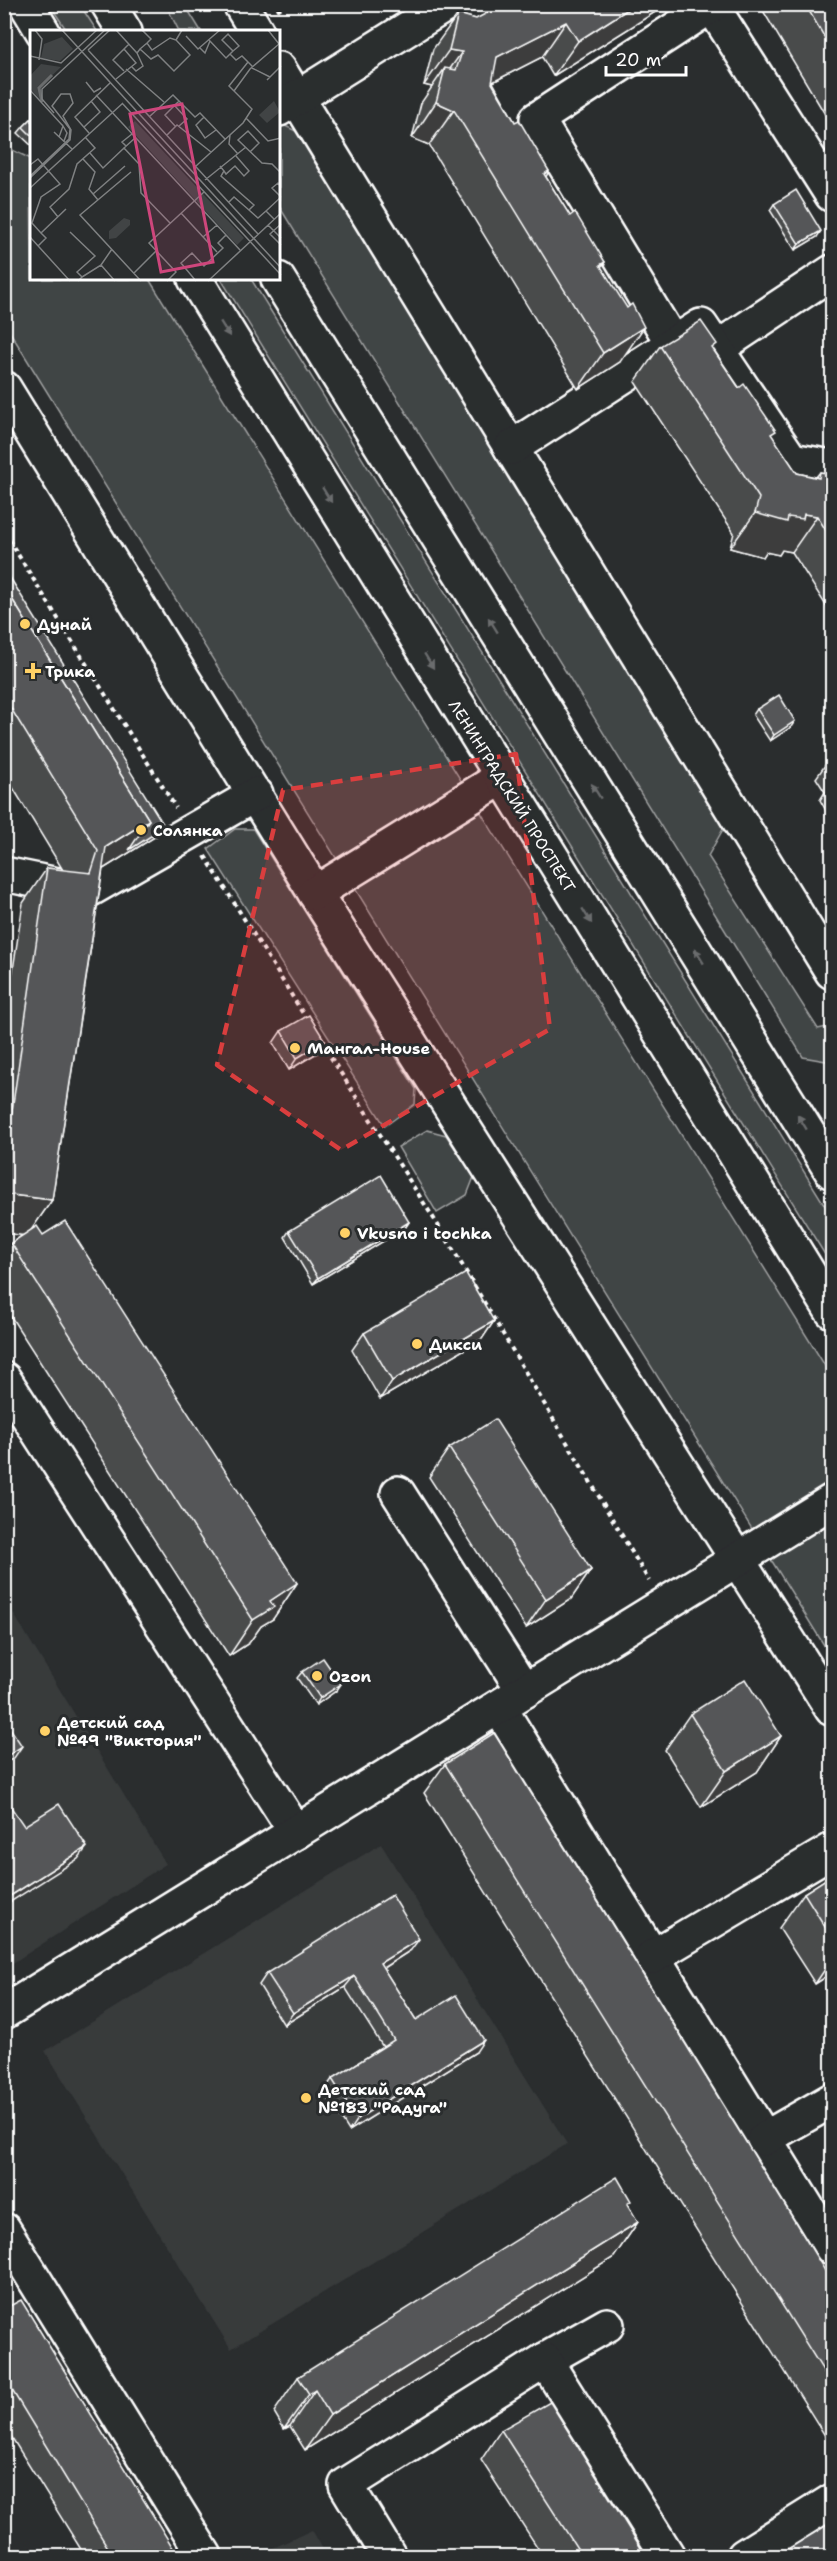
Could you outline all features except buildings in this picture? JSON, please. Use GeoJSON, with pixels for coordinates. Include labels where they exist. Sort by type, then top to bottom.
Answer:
{"type":"FeatureCollection","features":[{"type":"Feature","properties":{"kind":"street"},"geometry":{"type":"LineString","coordinates":[[26,4],[42,30]]}},
{"type":"Feature","properties":{"kind":"street"},"geometry":{"type":"LineString","coordinates":[[108,4],[123,30]]}},
{"type":"Feature","properties":{"kind":"street"},"geometry":{"type":"LineString","coordinates":[[240,4],[256,30]]}},
{"type":"Feature","properties":{"kind":"street"},"geometry":{"type":"LineString","coordinates":[[288,104],[447,4]]}},
{"type":"Feature","properties":{"kind":"street"},"geometry":{"type":"LineString","coordinates":[[673,344],[537,119],[713,5],[832,195]]}},
{"type":"Feature","properties":{"kind":"street"},"geometry":{"type":"LineString","coordinates":[[280,73],[288,104],[512,448],[832,972]]}},
{"type":"Feature","properties":{"kind":"street"},"geometry":{"type":"LineString","coordinates":[[716,349],[832,272]]}},
{"type":"Feature","properties":{"kind":"street","name":"ЛЕНИНГРАДСКИЙ ПРОСПЕКТ"},"geometry":{"type":"LineString","coordinates":[[196,280],[832,1311]]}},
{"type":"Feature","properties":{"kind":"street"},"geometry":{"type":"LineString","coordinates":[[279,280],[832,1172]]}},
{"type":"Feature","properties":{"kind":"street"},"geometry":{"type":"LineString","coordinates":[[512,448],[701,326],[790,460],[832,467]]}},
{"type":"Feature","properties":{"kind":"street"},"geometry":{"type":"LineString","coordinates":[[5,392],[256,794],[315,893],[832,1709]]}},
{"type":"Feature","properties":{"kind":"street"},"geometry":{"type":"LineString","coordinates":[[315,893],[501,778]]}},
{"type":"Feature","properties":{"kind":"street"},"geometry":{"type":"LineString","coordinates":[[4,874],[88,890],[256,794]]}},
{"type":"Feature","properties":{"kind":"street"},"geometry":{"type":"LineString","coordinates":[[4,1380],[296,1832]]}},
{"type":"Feature","properties":{"kind":"street"},"geometry":{"type":"LineString","coordinates":[[398,1493],[652,1957],[832,2248]]}},
{"type":"Feature","properties":{"kind":"street"},"geometry":{"type":"LineString","coordinates":[[4,2012],[832,1501]]}},
{"type":"Feature","properties":{"kind":"street"},"geometry":{"type":"LineString","coordinates":[[652,1957],[832,1850]]}},
{"type":"Feature","properties":{"kind":"street"},"geometry":{"type":"LineString","coordinates":[[764,2139],[832,2100]]}},
{"type":"Feature","properties":{"kind":"street"},"geometry":{"type":"LineString","coordinates":[[4,2230],[205,2556]]}},
{"type":"Feature","properties":{"kind":"street"},"geometry":{"type":"LineString","coordinates":[[389,2556],[346,2485],[546,2360],[607,2325]]}},
{"type":"Feature","properties":{"kind":"street"},"geometry":{"type":"LineString","coordinates":[[546,2360],[668,2556]]}},
{"type":"Feature","properties":{"kind":"street"},"geometry":{"type":"LineString","coordinates":[[744,2556],[832,2501]]}},
{"type":"Feature","properties":{"kind":"path"},"geometry":{"type":"LineString","coordinates":[[4,532],[308,1021]]}},
{"type":"Feature","properties":{"kind":"path"},"geometry":{"type":"LineString","coordinates":[[320,1041],[445,1236],[664,1604]]}},
{"type":"Feature","properties":{"kind":"highlighted area"},"geometry":{"type":"Polygon","coordinates":[[[516,754],[550,1029],[341,1150],[217,1065],[283,790],[516,754]]]}},
{"type":"Feature","properties":{"kind":"shaded area"},"geometry":{"type":"Polygon","coordinates":[[[50,5],[80,5],[96,30],[66,30],[50,5]]]}},
{"type":"Feature","properties":{"kind":"shaded area"},"geometry":{"type":"Polygon","coordinates":[[[166,5],[185,5],[200,30],[178,30],[166,5]]]}},
{"type":"Feature","properties":{"kind":"shaded area"},"geometry":{"type":"Polygon","coordinates":[[[280,123],[298,132],[726,824],[708,856],[818,1029],[832,1026],[832,1062],[803,1057],[280,208],[280,123]]]}},
{"type":"Feature","properties":{"kind":"shaded area"},"geometry":{"type":"Polygon","coordinates":[[[4,146],[30,159],[30,280],[150,280],[832,1377],[832,1658],[5,324],[4,146]]]}},
{"type":"Feature","properties":{"kind":"shaded area"},"geometry":{"type":"Polygon","coordinates":[[[222,280],[252,280],[832,1217],[832,1266],[222,280]]]}},
{"type":"Feature","properties":{"kind":"shaded area"},"geometry":{"type":"Polygon","coordinates":[[[235,829],[253,829],[416,1089],[415,1104],[385,1126],[208,849],[235,829]]]}},
{"type":"Feature","properties":{"kind":"shaded area"},"geometry":{"type":"Polygon","coordinates":[[[427,1130],[446,1135],[474,1177],[467,1195],[437,1213],[398,1147],[427,1130]]]}},
{"type":"Feature","properties":{"kind":"shaded area","name":"Детский сад №49 \"Виктория\""},"geometry":{"type":"Polygon","coordinates":[[[4,1598],[166,1864],[5,1968],[4,1968],[4,1598]]]}},
{"type":"Feature","properties":{"kind":"shaded area","name":"Детский сад №183 \"Радуга\""},"geometry":{"type":"Polygon","coordinates":[[[381,1844],[567,2144],[231,2349],[45,2051],[381,1844]]]}},
{"type":"Feature","properties":{"kind":"shaded area"},"geometry":{"type":"Polygon","coordinates":[[[312,2530],[327,2556],[258,2556],[258,2555],[312,2530]]]}},
{"type":"Feature","properties":{"kind":"place","name":"Дунай"},"geometry":{"type":"Point","coordinates":[25,624]}},
{"type":"Feature","properties":{"kind":"place","name":"Трика"},"geometry":{"type":"Point","coordinates":[33,671]}},
{"type":"Feature","properties":{"kind":"place","name":"Солянка"},"geometry":{"type":"Point","coordinates":[141,830]}},
{"type":"Feature","properties":{"kind":"place","name":"Мангал-House"},"geometry":{"type":"Point","coordinates":[295,1048]}},
{"type":"Feature","properties":{"kind":"place","name":"Vkusno i tochka"},"geometry":{"type":"Point","coordinates":[345,1233]}},
{"type":"Feature","properties":{"kind":"place","name":"Дикси"},"geometry":{"type":"Point","coordinates":[417,1344]}},
{"type":"Feature","properties":{"kind":"place","name":"Ozon"},"geometry":{"type":"Point","coordinates":[317,1676]}},
{"type":"Feature","properties":{"kind":"place","name":"Детский сад №49 \"Виктория\""},"geometry":{"type":"Point","coordinates":[45,1731]}},
{"type":"Feature","properties":{"kind":"place","name":"Детский сад №183 \"Радуга\""},"geometry":{"type":"Point","coordinates":[306,2098]}}]}
